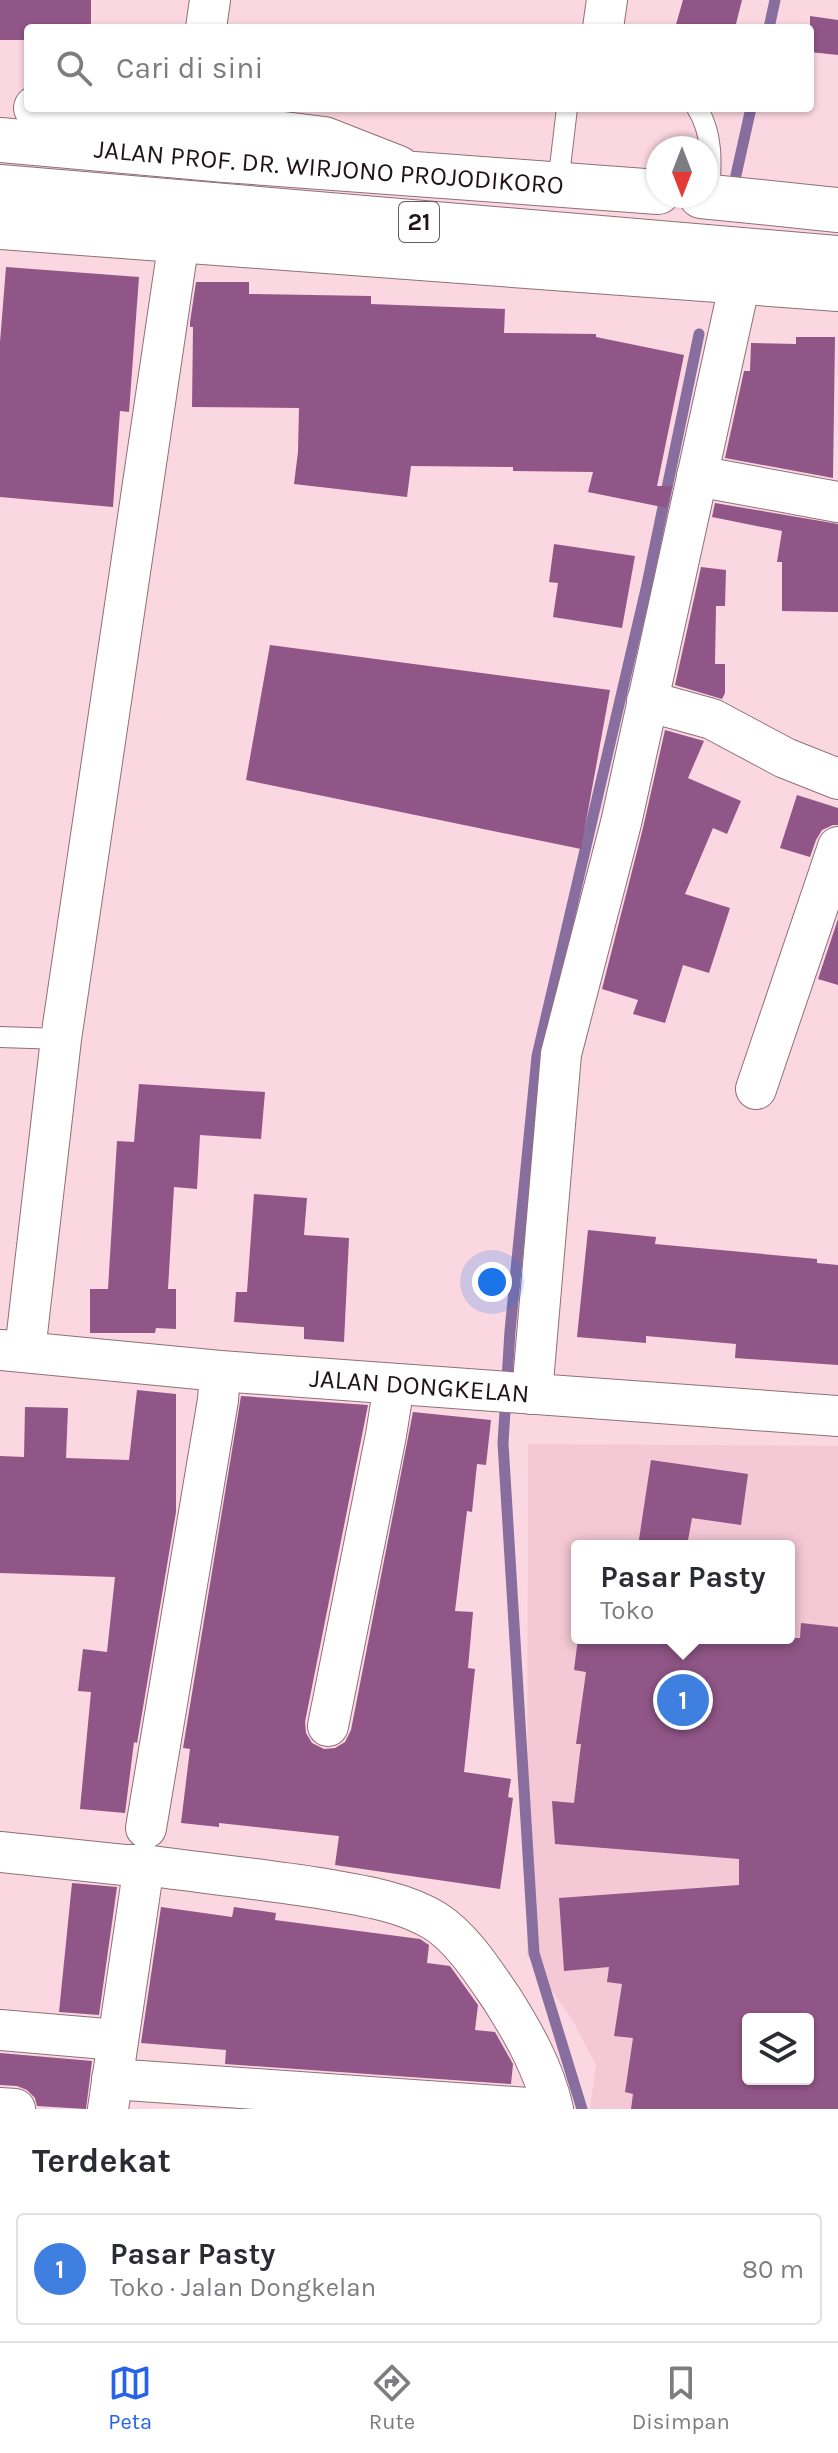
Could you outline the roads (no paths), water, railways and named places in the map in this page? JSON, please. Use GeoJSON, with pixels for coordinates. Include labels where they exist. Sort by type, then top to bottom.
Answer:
{"type":"FeatureCollection","features":[{"type":"Feature","properties":{"kind":"main road"},"geometry":{"type":"LineString","coordinates":[[0,105],[24,107]]}},
{"type":"Feature","properties":{"kind":"main road"},"geometry":{"type":"LineString","coordinates":[[127,112],[195,115],[324,139],[412,174]]}},
{"type":"Feature","properties":{"kind":"main road","name":"JALAN PROF. DR. WIRJONO PROJODIKORO"},"geometry":{"type":"LineString","coordinates":[[0,140],[646,191]]}},
{"type":"Feature","properties":{"kind":"main road","name":"21"},"geometry":{"type":"LineString","coordinates":[[0,187],[838,258]]}},
{"type":"Feature","properties":{"kind":"main road"},"geometry":{"type":"LineString","coordinates":[[718,197],[838,210]]}},
{"type":"Feature","properties":{"kind":"main road"},"geometry":{"type":"LineString","coordinates":[[0,227],[838,289]]}},
{"type":"Feature","properties":{"kind":"street"},"geometry":{"type":"LineString","coordinates":[[207,24],[210,0]]}},
{"type":"Feature","properties":{"kind":"street"},"geometry":{"type":"LineString","coordinates":[[604,24],[607,0]]}},
{"type":"Feature","properties":{"kind":"street"},"geometry":{"type":"LineString","coordinates":[[13,1351],[179,240]]}},
{"type":"Feature","properties":{"kind":"street"},"geometry":{"type":"LineString","coordinates":[[532,1394],[561,1054],[621,823],[740,282]]}},
{"type":"Feature","properties":{"kind":"street"},"geometry":{"type":"LineString","coordinates":[[697,476],[838,502]]}},
{"type":"Feature","properties":{"kind":"street"},"geometry":{"type":"LineString","coordinates":[[647,701],[712,719],[810,770],[838,779]]}},
{"type":"Feature","properties":{"kind":"street"},"geometry":{"type":"LineString","coordinates":[[756,1089],[838,847]]}},
{"type":"Feature","properties":{"kind":"street","name":"JALAN DONGKELAN"},"geometry":{"type":"LineString","coordinates":[[13,1351],[394,1385],[838,1416]]}},
{"type":"Feature","properties":{"kind":"street"},"geometry":{"type":"LineString","coordinates":[[220,1371],[218,1400],[145,1847],[110,2094],[542,2109]]}},
{"type":"Feature","properties":{"kind":"street"},"geometry":{"type":"LineString","coordinates":[[328,1726],[394,1385]]}},
{"type":"Feature","properties":{"kind":"street"},"geometry":{"type":"LineString","coordinates":[[0,1852],[124,1865],[145,1847]]}},
{"type":"Feature","properties":{"kind":"street"},"geometry":{"type":"LineString","coordinates":[[145,1847],[284,1883],[357,1895],[404,1907],[436,1922],[471,1956],[520,2027],[542,2074],[553,2109]]}},
{"type":"Feature","properties":{"kind":"street"},"geometry":{"type":"LineString","coordinates":[[0,2030],[117,2040]]}},
{"type":"Feature","properties":{"kind":"street"},"geometry":{"type":"LineString","coordinates":[[0,2108],[15,2109]]}},
{"type":"Feature","properties":{"kind":"lane"},"geometry":{"type":"LineString","coordinates":[[558,184],[567,112]]}},
{"type":"Feature","properties":{"kind":"lane"},"geometry":{"type":"LineString","coordinates":[[699,112],[709,136]]}},
{"type":"Feature","properties":{"kind":"lane"},"geometry":{"type":"LineString","coordinates":[[0,1037],[61,1039]]}},
{"type":"Feature","properties":{"kind":"waterway"},"geometry":{"type":"LineString","coordinates":[[770,24],[775,0]]}},
{"type":"Feature","properties":{"kind":"waterway"},"geometry":{"type":"LineString","coordinates":[[736,175],[750,112]]}},
{"type":"Feature","properties":{"kind":"waterway"},"geometry":{"type":"LineString","coordinates":[[582,2109],[534,1953],[503,1443],[510,1331],[537,1056],[646,589],[699,334]]}},
{"type":"Feature","properties":{"kind":"place","name":"Pasar Pasty"},"geometry":{"type":"Point","coordinates":[683,1700]}}]}
